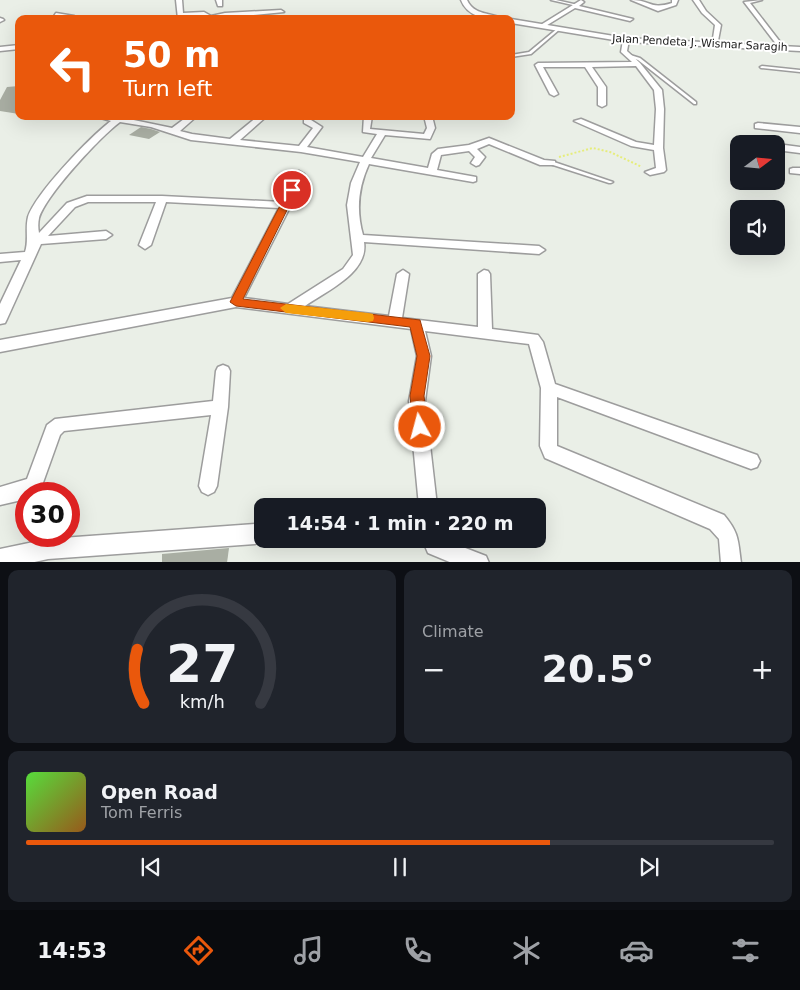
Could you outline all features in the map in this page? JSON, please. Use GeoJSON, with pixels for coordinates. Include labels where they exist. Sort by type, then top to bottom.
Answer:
{"type":"FeatureCollection","features":[{"type":"Feature","properties":{"kind":"street"},"geometry":{"type":"LineString","coordinates":[[179,0],[181,15]]}},
{"type":"Feature","properties":{"kind":"street"},"geometry":{"type":"LineString","coordinates":[[464,0],[465,4],[472,11],[480,15]]}},
{"type":"Feature","properties":{"kind":"street"},"geometry":{"type":"LineString","coordinates":[[542,26],[586,0]]}},
{"type":"Feature","properties":{"kind":"street"},"geometry":{"type":"LineString","coordinates":[[634,0],[659,9],[674,4],[675,0]]}},
{"type":"Feature","properties":{"kind":"street"},"geometry":{"type":"LineString","coordinates":[[696,0],[704,12],[718,25],[715,45]]}},
{"type":"Feature","properties":{"kind":"street"},"geometry":{"type":"LineString","coordinates":[[759,0],[747,2],[782,48]]}},
{"type":"Feature","properties":{"kind":"street"},"geometry":{"type":"LineString","coordinates":[[576,6],[630,19]]}},
{"type":"Feature","properties":{"kind":"street"},"geometry":{"type":"LineString","coordinates":[[239,15],[281,12]]}},
{"type":"Feature","properties":{"kind":"street","name":"Jalan Pendeta J. Wismar Saragih"},"geometry":{"type":"LineString","coordinates":[[515,21],[626,40],[800,49]]}},
{"type":"Feature","properties":{"kind":"street"},"geometry":{"type":"LineString","coordinates":[[626,40],[624,52],[638,64],[658,90],[660,109],[658,148],[661,170],[650,172]]}},
{"type":"Feature","properties":{"kind":"street"},"geometry":{"type":"LineString","coordinates":[[0,49],[15,47]]}},
{"type":"Feature","properties":{"kind":"street"},"geometry":{"type":"LineString","coordinates":[[587,64],[602,87],[602,105]]}},
{"type":"Feature","properties":{"kind":"street"},"geometry":{"type":"LineString","coordinates":[[554,94],[538,65],[638,64]]}},
{"type":"Feature","properties":{"kind":"street"},"geometry":{"type":"LineString","coordinates":[[33,247],[34,214],[52,190],[95,141],[117,120]]}},
{"type":"Feature","properties":{"kind":"street"},"geometry":{"type":"LineString","coordinates":[[129,120],[191,137],[301,149],[473,179]]}},
{"type":"Feature","properties":{"kind":"street"},"geometry":{"type":"LineString","coordinates":[[173,132],[188,120]]}},
{"type":"Feature","properties":{"kind":"street"},"geometry":{"type":"LineString","coordinates":[[233,142],[258,120]]}},
{"type":"Feature","properties":{"kind":"street"},"geometry":{"type":"LineString","coordinates":[[301,149],[318,127],[307,120]]}},
{"type":"Feature","properties":{"kind":"street"},"geometry":{"type":"LineString","coordinates":[[367,120],[366,130],[427,137],[431,128],[429,120]]}},
{"type":"Feature","properties":{"kind":"street"},"geometry":{"type":"LineString","coordinates":[[578,121],[634,144],[658,148]]}},
{"type":"Feature","properties":{"kind":"street"},"geometry":{"type":"LineString","coordinates":[[758,126],[800,130]]}},
{"type":"Feature","properties":{"kind":"street"},"geometry":{"type":"LineString","coordinates":[[290,309],[351,269],[360,252],[356,238],[353,206],[355,191],[363,161],[382,133]]}},
{"type":"Feature","properties":{"kind":"street"},"geometry":{"type":"LineString","coordinates":[[431,173],[437,154],[441,151],[470,148],[491,140],[544,164],[552,163]]}},
{"type":"Feature","properties":{"kind":"street"},"geometry":{"type":"LineString","coordinates":[[470,148],[480,157],[476,163]]}},
{"type":"Feature","properties":{"kind":"street"},"geometry":{"type":"LineString","coordinates":[[785,148],[800,150]]}},
{"type":"Feature","properties":{"kind":"street"},"geometry":{"type":"LineString","coordinates":[[236,302],[286,205],[299,174]]}},
{"type":"Feature","properties":{"kind":"street"},"geometry":{"type":"LineString","coordinates":[[0,318],[33,247],[71,205],[81,201],[94,198],[162,198],[286,205]]}},
{"type":"Feature","properties":{"kind":"street"},"geometry":{"type":"LineString","coordinates":[[145,245],[162,198]]}},
{"type":"Feature","properties":{"kind":"street"},"geometry":{"type":"LineString","coordinates":[[0,258],[33,247],[106,235]]}},
{"type":"Feature","properties":{"kind":"street"},"geometry":{"type":"LineString","coordinates":[[356,238],[539,250]]}},
{"type":"Feature","properties":{"kind":"street"},"geometry":{"type":"LineString","coordinates":[[394,320],[402,274]]}},
{"type":"Feature","properties":{"kind":"street"},"geometry":{"type":"LineString","coordinates":[[484,274],[485,333]]}},
{"type":"Feature","properties":{"kind":"street"},"geometry":{"type":"LineString","coordinates":[[0,346],[236,302],[394,320],[534,340],[549,388],[548,446],[551,452],[717,522],[728,535],[731,562]]}},
{"type":"Feature","properties":{"kind":"street"},"geometry":{"type":"LineString","coordinates":[[416,323],[424,356],[417,402],[427,498]]}},
{"type":"Feature","properties":{"kind":"street"},"geometry":{"type":"LineString","coordinates":[[208,486],[220,407],[223,371]]}},
{"type":"Feature","properties":{"kind":"street"},"geometry":{"type":"LineString","coordinates":[[549,388],[750,462]]}},
{"type":"Feature","properties":{"kind":"street"},"geometry":{"type":"LineString","coordinates":[[0,496],[26,490],[34,485],[53,430],[61,424],[220,407]]}},
{"type":"Feature","properties":{"kind":"street"},"geometry":{"type":"LineString","coordinates":[[0,559],[48,549],[254,534]]}},
{"type":"Feature","properties":{"kind":"street"},"geometry":{"type":"LineString","coordinates":[[440,548],[479,562]]}},
{"type":"Feature","properties":{"kind":"lane"},"geometry":{"type":"LineString","coordinates":[[552,0],[576,6]]}},
{"type":"Feature","properties":{"kind":"lane"},"geometry":{"type":"LineString","coordinates":[[515,55],[530,53],[559,29]]}},
{"type":"Feature","properties":{"kind":"lane"},"geometry":{"type":"LineString","coordinates":[[628,55],[639,59],[695,103]]}},
{"type":"Feature","properties":{"kind":"lane"},"geometry":{"type":"LineString","coordinates":[[762,67],[800,71]]}},
{"type":"Feature","properties":{"kind":"lane"},"geometry":{"type":"LineString","coordinates":[[552,163],[611,182]]}},
{"type":"Feature","properties":{"kind":"path"},"geometry":{"type":"LineString","coordinates":[[552,163],[561,155],[593,148],[623,158],[650,172]]}},
{"type":"Feature","properties":{"kind":"building"},"geometry":{"type":"Polygon","coordinates":[[[15,86],[15,113],[0,111],[0,100],[7,87],[15,86]]]}},
{"type":"Feature","properties":{"kind":"building"},"geometry":{"type":"Polygon","coordinates":[[[141,127],[160,132],[149,139],[129,135],[141,127]]]}},
{"type":"Feature","properties":{"kind":"building"},"geometry":{"type":"Polygon","coordinates":[[[229,548],[227,562],[162,562],[162,554],[229,548]]]}},
{"type":"Feature","properties":{"kind":"slow traffic"},"geometry":{"type":"LineString","coordinates":[[286,308],[368,318]]}},
{"type":"Feature","properties":{"kind":"route"},"geometry":{"type":"LineString","coordinates":[[292,190],[279,220],[236,302],[416,323],[424,356],[417,396],[420,427]]}}]}
